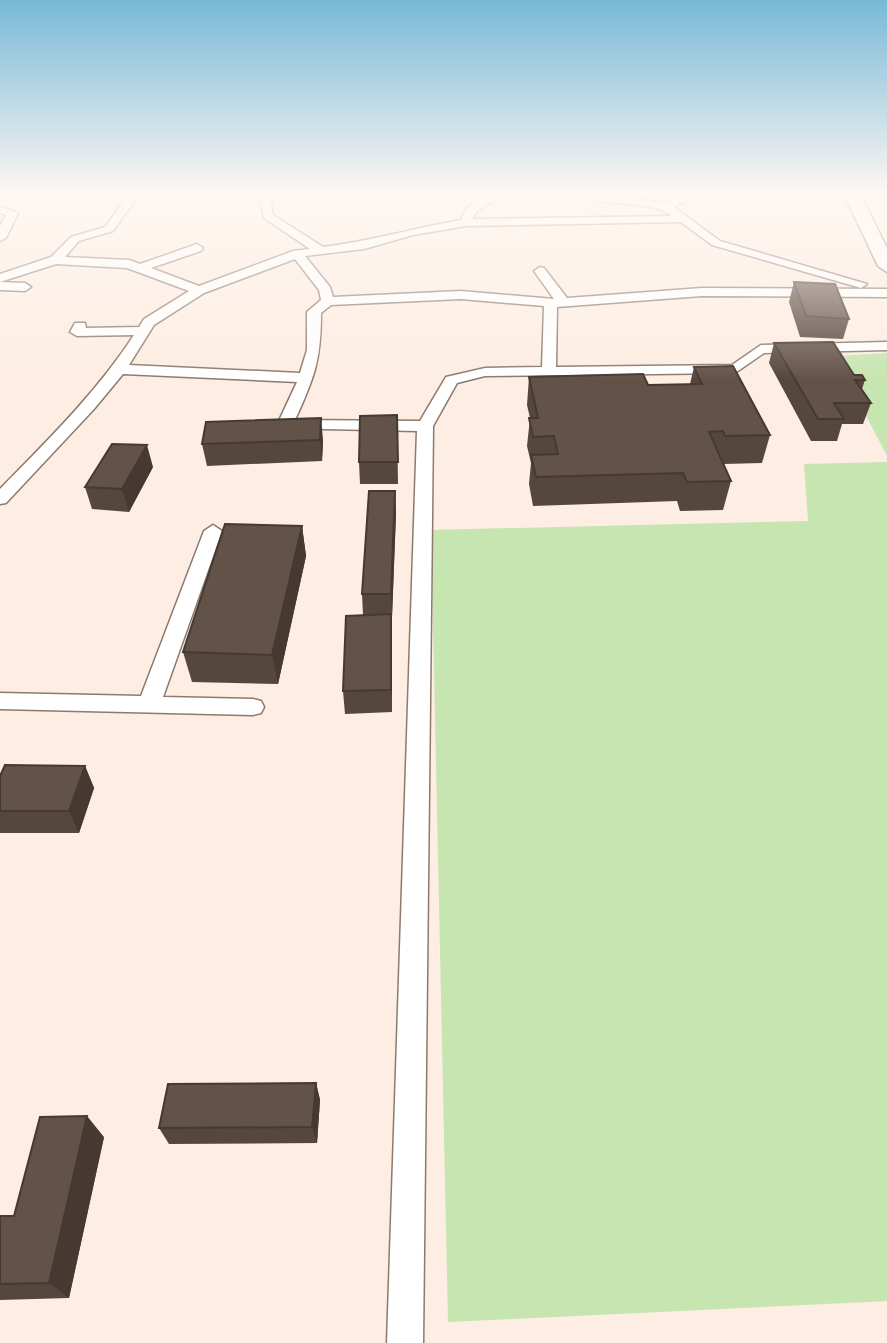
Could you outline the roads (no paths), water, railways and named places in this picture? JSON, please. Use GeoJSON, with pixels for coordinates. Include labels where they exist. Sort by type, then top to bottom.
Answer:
{"type":"FeatureCollection","features":[{"type":"Feature","properties":{"kind":"street"},"geometry":{"type":"LineString","coordinates":[[55,260],[60,255]]}},
{"type":"Feature","properties":{"kind":"street"},"geometry":{"type":"LineString","coordinates":[[140,268],[178,255]]}},
{"type":"Feature","properties":{"kind":"street"},"geometry":{"type":"LineString","coordinates":[[2,494],[89,405],[119,369],[149,322],[199,289],[295,255]]}},
{"type":"Feature","properties":{"kind":"street"},"geometry":{"type":"LineString","coordinates":[[298,255],[325,290],[328,301]]}},
{"type":"Feature","properties":{"kind":"street"},"geometry":{"type":"LineString","coordinates":[[757,255],[887,292]]}},
{"type":"Feature","properties":{"kind":"street"},"geometry":{"type":"LineString","coordinates":[[0,278],[55,260],[129,264],[199,289]]}},
{"type":"Feature","properties":{"kind":"street"},"geometry":{"type":"LineString","coordinates":[[0,265],[20,270]]}},
{"type":"Feature","properties":{"kind":"street"},"geometry":{"type":"LineString","coordinates":[[540,271],[557,303],[549,370]]}},
{"type":"Feature","properties":{"kind":"street"},"geometry":{"type":"LineString","coordinates":[[0,286],[26,286]]}},
{"type":"Feature","properties":{"kind":"street"},"geometry":{"type":"LineString","coordinates":[[425,426],[285,425],[306,378],[314,350],[314,312],[328,301],[461,296],[557,303],[702,292],[887,292]]}},
{"type":"Feature","properties":{"kind":"street"},"geometry":{"type":"LineString","coordinates":[[80,326],[77,332],[143,331]]}},
{"type":"Feature","properties":{"kind":"street"},"geometry":{"type":"LineString","coordinates":[[405,1343],[425,426],[451,380],[485,372],[735,369],[761,349],[887,346]]}},
{"type":"Feature","properties":{"kind":"street"},"geometry":{"type":"LineString","coordinates":[[119,369],[306,378]]}},
{"type":"Feature","properties":{"kind":"street"},"geometry":{"type":"LineString","coordinates":[[149,705],[213,531]]}},
{"type":"Feature","properties":{"kind":"street"},"geometry":{"type":"LineString","coordinates":[[0,701],[253,707]]}}]}
